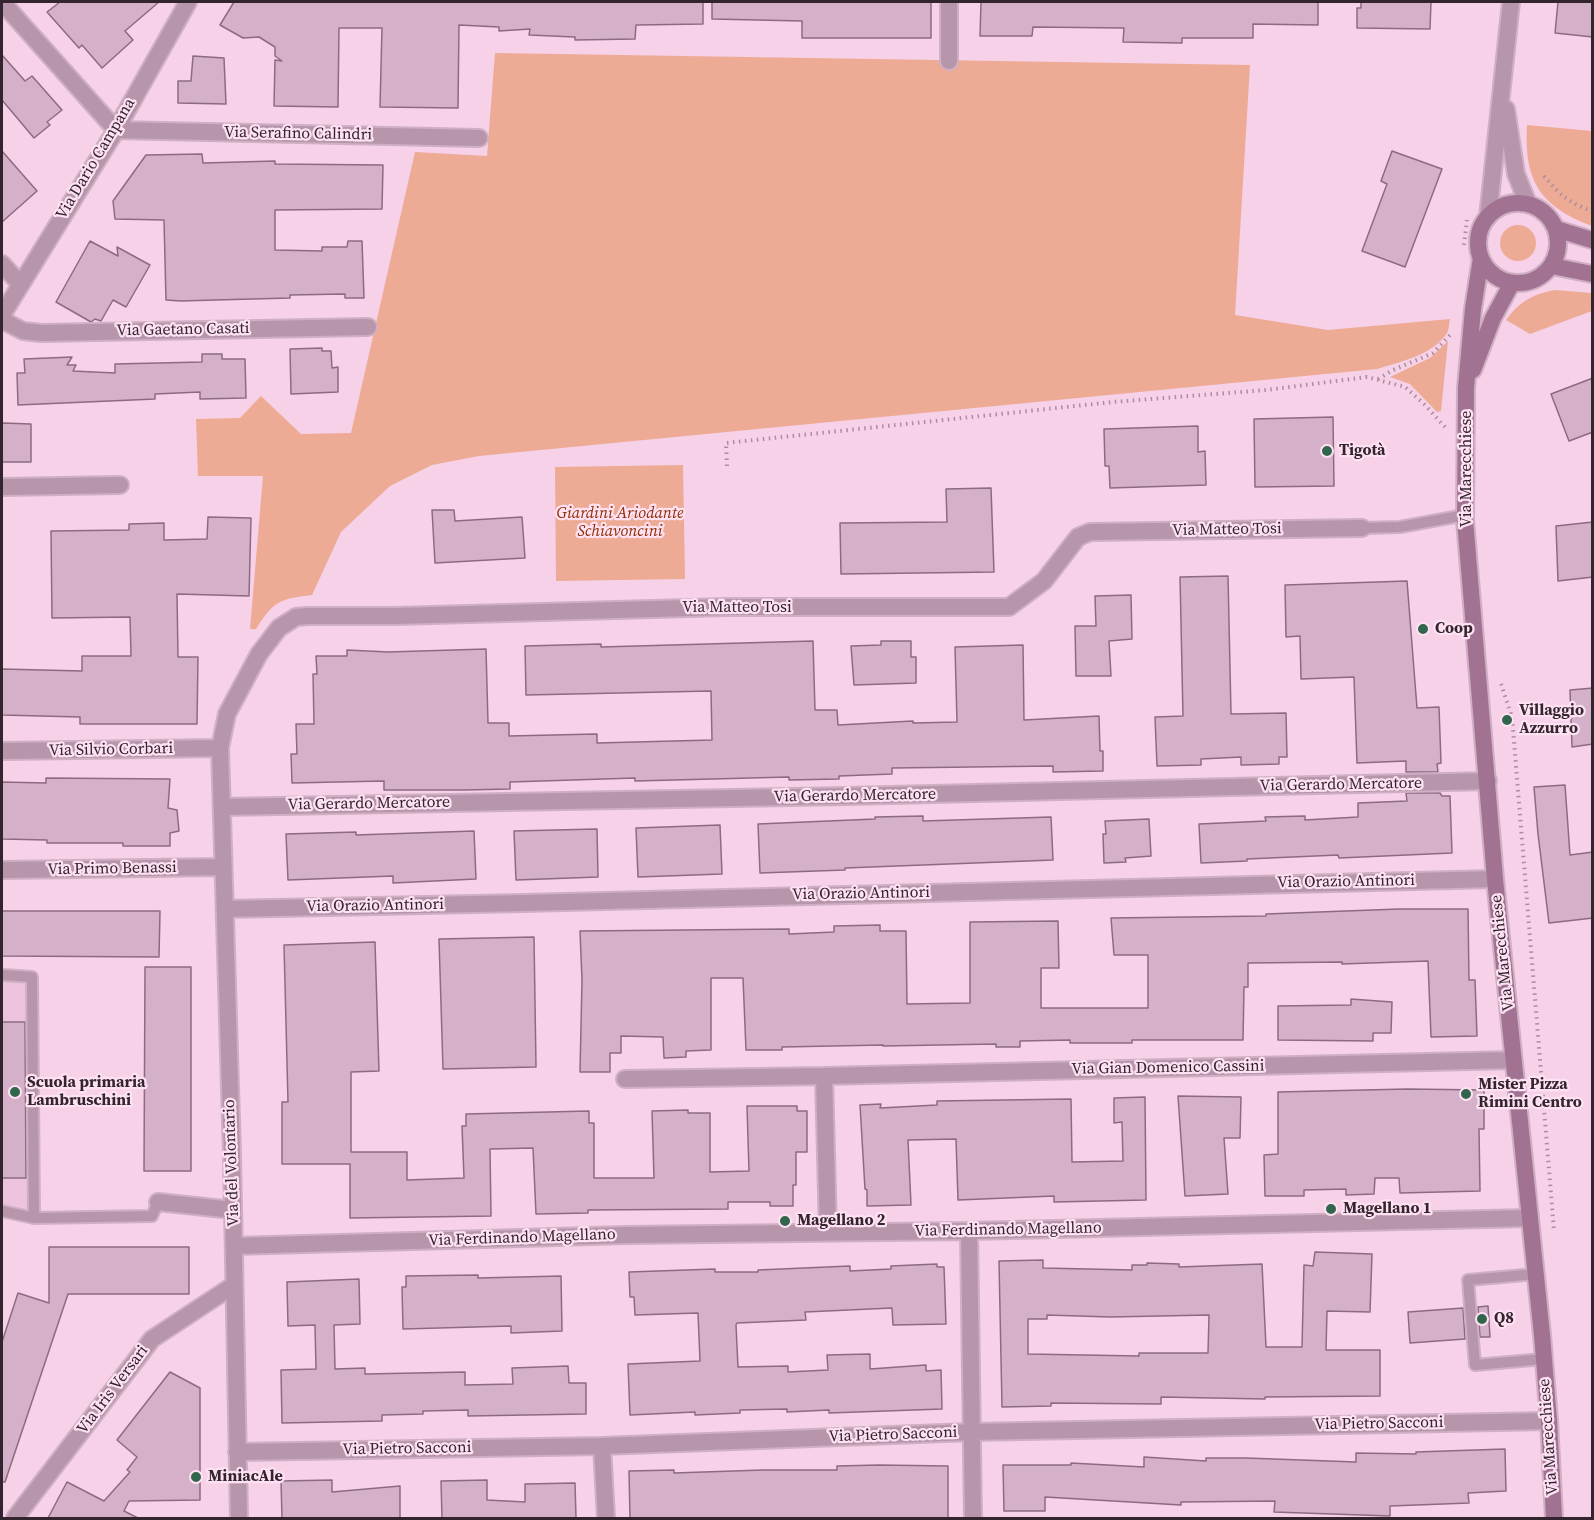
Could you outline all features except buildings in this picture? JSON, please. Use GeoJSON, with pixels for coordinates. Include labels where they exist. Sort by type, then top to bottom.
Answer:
{"type":"FeatureCollection","features":[{"type":"Feature","properties":{"kind":"main road"},"geometry":{"type":"LineString","coordinates":[[1515,203],[1528,204],[1544,212],[1556,229],[1559,245],[1557,256],[1544,275],[1524,283],[1512,283],[1499,279],[1491,273],[1481,258],[1479,235],[1488,217],[1504,206],[1515,203]]}},
{"type":"Feature","properties":{"kind":"main road"},"geometry":{"type":"LineString","coordinates":[[1556,229],[1593,240]]}},
{"type":"Feature","properties":{"kind":"main road","name":"Via Marecchiese"},"geometry":{"type":"LineString","coordinates":[[1481,258],[1473,309],[1466,388],[1465,514],[1495,879],[1544,1359],[1554,1518]]}},
{"type":"Feature","properties":{"kind":"main road"},"geometry":{"type":"LineString","coordinates":[[1552,266],[1593,274]]}},
{"type":"Feature","properties":{"kind":"main road","name":"Via Marecchiese"},"geometry":{"type":"LineString","coordinates":[[1466,388],[1493,318],[1512,283]]}},
{"type":"Feature","properties":{"kind":"street"},"geometry":{"type":"LineString","coordinates":[[2,2],[116,130]]}},
{"type":"Feature","properties":{"kind":"street","name":"Via Dario Campana"},"geometry":{"type":"LineString","coordinates":[[2,315],[116,130],[188,2]]}},
{"type":"Feature","properties":{"kind":"street"},"geometry":{"type":"LineString","coordinates":[[949,2],[949,61]]}},
{"type":"Feature","properties":{"kind":"street"},"geometry":{"type":"LineString","coordinates":[[1488,217],[1511,2]]}},
{"type":"Feature","properties":{"kind":"street"},"geometry":{"type":"LineString","coordinates":[[1503,89],[1516,174],[1528,204]]}},
{"type":"Feature","properties":{"kind":"street","name":"Via Serafino Calindri"},"geometry":{"type":"LineString","coordinates":[[116,130],[479,138]]}},
{"type":"Feature","properties":{"kind":"street"},"geometry":{"type":"LineString","coordinates":[[2,264],[20,284]]}},
{"type":"Feature","properties":{"kind":"street","name":"Via Gaetano Casati"},"geometry":{"type":"LineString","coordinates":[[2,320],[23,331],[41,333],[368,327]]}},
{"type":"Feature","properties":{"kind":"street"},"geometry":{"type":"LineString","coordinates":[[2,487],[120,484]]}},
{"type":"Feature","properties":{"kind":"street","name":"Via Matteo Tosi"},"geometry":{"type":"LineString","coordinates":[[222,807],[220,748],[227,714],[259,654],[279,628],[296,616],[727,607],[1009,607],[1044,581],[1078,537],[1090,532],[1362,528]]}},
{"type":"Feature","properties":{"kind":"street","name":"Via Silvio Corbari"},"geometry":{"type":"LineString","coordinates":[[2,751],[220,748]]}},
{"type":"Feature","properties":{"kind":"street","name":"Via Gerardo Mercatore"},"geometry":{"type":"LineString","coordinates":[[222,807],[1488,782]]}},
{"type":"Feature","properties":{"kind":"street","name":"Via del Volontario"},"geometry":{"type":"LineString","coordinates":[[222,807],[234,1210],[239,1518]]}},
{"type":"Feature","properties":{"kind":"street","name":"Via Primo Benassi"},"geometry":{"type":"LineString","coordinates":[[2,870],[223,867]]}},
{"type":"Feature","properties":{"kind":"street","name":"Via Orazio Antinori"},"geometry":{"type":"LineString","coordinates":[[226,909],[1495,879]]}},
{"type":"Feature","properties":{"kind":"street","name":"Via Gian Domenico Cassini"},"geometry":{"type":"LineString","coordinates":[[625,1079],[1513,1060]]}},
{"type":"Feature","properties":{"kind":"street"},"geometry":{"type":"LineString","coordinates":[[824,1076],[828,1232]]}},
{"type":"Feature","properties":{"kind":"street"},"geometry":{"type":"LineString","coordinates":[[158,1202],[234,1210]]}},
{"type":"Feature","properties":{"kind":"street","name":"Via Ferdinando Magellano"},"geometry":{"type":"LineString","coordinates":[[234,1246],[639,1235],[969,1231],[1530,1218]]}},
{"type":"Feature","properties":{"kind":"street"},"geometry":{"type":"LineString","coordinates":[[969,1231],[973,1518]]}},
{"type":"Feature","properties":{"kind":"street","name":"Via Iris Versari"},"geometry":{"type":"LineString","coordinates":[[15,1518],[152,1339],[234,1285]]}},
{"type":"Feature","properties":{"kind":"street","name":"Via Pietro Sacconi"},"geometry":{"type":"LineString","coordinates":[[237,1452],[602,1446],[971,1432],[1549,1421]]}},
{"type":"Feature","properties":{"kind":"street"},"geometry":{"type":"LineString","coordinates":[[602,1446],[606,1518]]}},
{"type":"Feature","properties":{"kind":"lane"},"geometry":{"type":"LineString","coordinates":[[1362,528],[1400,528],[1465,514]]}},
{"type":"Feature","properties":{"kind":"lane"},"geometry":{"type":"LineString","coordinates":[[2,975],[32,976],[34,1218]]}},
{"type":"Feature","properties":{"kind":"lane"},"geometry":{"type":"LineString","coordinates":[[2,1211],[34,1218],[152,1216],[158,1202]]}},
{"type":"Feature","properties":{"kind":"lane"},"geometry":{"type":"LineString","coordinates":[[1536,1274],[1468,1280],[1475,1365],[1544,1359]]}},
{"type":"Feature","properties":{"kind":"path"},"geometry":{"type":"LineString","coordinates":[[1544,176],[1560,195],[1593,211]]}},
{"type":"Feature","properties":{"kind":"path"},"geometry":{"type":"LineString","coordinates":[[1378,380],[1433,352],[1454,330]]}},
{"type":"Feature","properties":{"kind":"path"},"geometry":{"type":"LineString","coordinates":[[726,466],[726,443],[1113,402],[1266,390],[1367,377],[1405,387],[1446,428]]}},
{"type":"Feature","properties":{"kind":"path"},"geometry":{"type":"LineString","coordinates":[[1500,681],[1512,717],[1555,1238]]}},
{"type":"Feature","properties":{"kind":"shaded area","name":"Scuola primaria Lambruschini"},"geometry":{"type":"Polygon","coordinates":[[[2,980],[27,980],[29,1211],[2,1205],[2,980]]]}},
{"type":"Feature","properties":{"kind":"green space"},"geometry":{"type":"Polygon","coordinates":[[[495,53],[1250,65],[1235,315],[1328,330],[1450,319],[1448,330],[1441,341],[1425,352],[1377,369],[479,456],[432,465],[390,486],[341,532],[312,595],[278,603],[268,612],[256,629],[250,629],[263,476],[198,476],[196,419],[240,418],[261,396],[301,434],[351,433],[415,152],[487,156],[495,53]]]}},
{"type":"Feature","properties":{"kind":"green space"},"geometry":{"type":"Polygon","coordinates":[[[1527,125],[1592,131],[1592,226],[1559,210],[1538,189],[1528,161],[1527,125]]]}},
{"type":"Feature","properties":{"kind":"green space"},"geometry":{"type":"Polygon","coordinates":[[[1518,225],[1531,230],[1536,243],[1531,256],[1518,261],[1505,256],[1500,243],[1505,230],[1518,225]]]}},
{"type":"Feature","properties":{"kind":"green space"},"geometry":{"type":"Polygon","coordinates":[[[1555,290],[1592,293],[1592,311],[1530,334],[1506,320],[1527,300],[1555,290]]]}},
{"type":"Feature","properties":{"kind":"green space"},"geometry":{"type":"Polygon","coordinates":[[[1448,341],[1441,411],[1437,412],[1410,384],[1390,377],[1430,358],[1448,341]]]}},
{"type":"Feature","properties":{"kind":"green space","name":"Giardini Ariodante Schiavoncini"},"geometry":{"type":"Polygon","coordinates":[[[683,465],[685,579],[556,581],[555,467],[683,465]]]}},
{"type":"Feature","properties":{"kind":"place","name":"Tigotà"},"geometry":{"type":"Point","coordinates":[1327,451]}},
{"type":"Feature","properties":{"kind":"place","name":"Coop"},"geometry":{"type":"Point","coordinates":[1423,629]}},
{"type":"Feature","properties":{"kind":"place","name":"Villaggio Azzurro"},"geometry":{"type":"Point","coordinates":[1507,720]}},
{"type":"Feature","properties":{"kind":"place","name":"Scuola primaria Lambruschini"},"geometry":{"type":"Point","coordinates":[15,1092]}},
{"type":"Feature","properties":{"kind":"place","name":"Mister Pizza Rimini Centro"},"geometry":{"type":"Point","coordinates":[1466,1094]}},
{"type":"Feature","properties":{"kind":"place","name":"Magellano 1"},"geometry":{"type":"Point","coordinates":[1331,1209]}},
{"type":"Feature","properties":{"kind":"place","name":"Magellano 2"},"geometry":{"type":"Point","coordinates":[785,1221]}},
{"type":"Feature","properties":{"kind":"place","name":"Q8"},"geometry":{"type":"Point","coordinates":[1482,1319]}},
{"type":"Feature","properties":{"kind":"place","name":"MiniacAle"},"geometry":{"type":"Point","coordinates":[196,1477]}}]}
